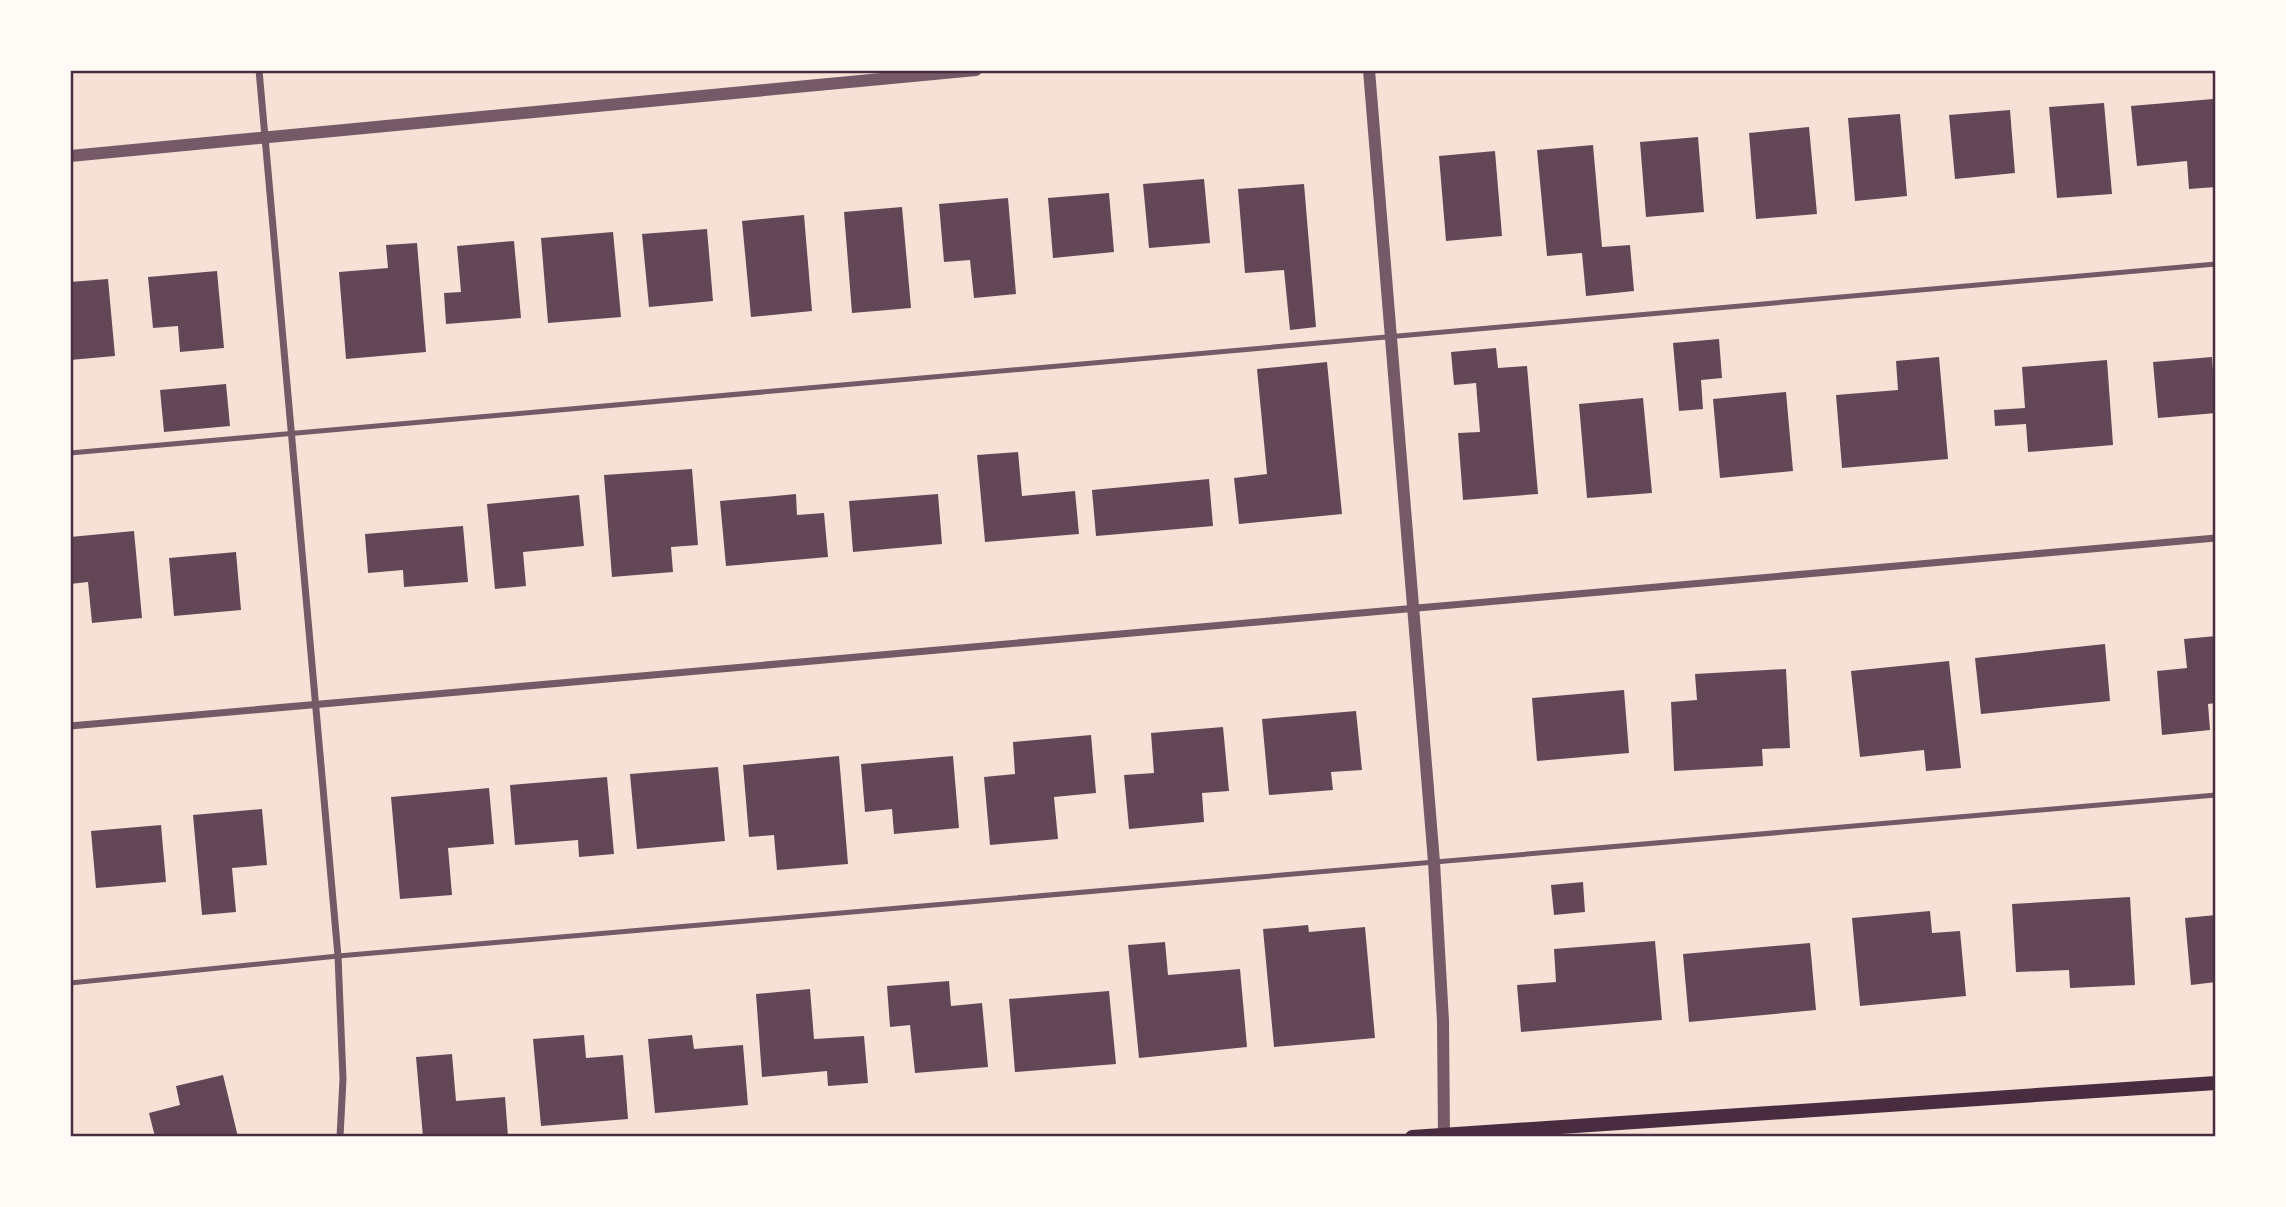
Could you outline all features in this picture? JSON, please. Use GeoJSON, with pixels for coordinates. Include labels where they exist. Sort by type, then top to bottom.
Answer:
{"type":"FeatureCollection","features":[{"type":"Feature","properties":{"kind":"main road"},"geometry":{"type":"LineString","coordinates":[[1412,1137],[2216,1083]]}},
{"type":"Feature","properties":{"kind":"street"},"geometry":{"type":"LineString","coordinates":[[259,70],[338,956],[343,1079],[340,1137]]}},
{"type":"Feature","properties":{"kind":"street"},"geometry":{"type":"LineString","coordinates":[[70,156],[976,70]]}},
{"type":"Feature","properties":{"kind":"street"},"geometry":{"type":"LineString","coordinates":[[1369,70],[1434,862],[1443,1021],[1444,1135]]}},
{"type":"Feature","properties":{"kind":"street"},"geometry":{"type":"LineString","coordinates":[[70,726],[2216,538]]}},
{"type":"Feature","properties":{"kind":"lane"},"geometry":{"type":"LineString","coordinates":[[70,453],[2216,264]]}},
{"type":"Feature","properties":{"kind":"lane"},"geometry":{"type":"LineString","coordinates":[[70,983],[338,956],[2216,795]]}},
{"type":"Feature","properties":{"kind":"building"},"geometry":{"type":"Polygon","coordinates":[[[2213,99],[2216,187],[2189,189],[2187,161],[2137,166],[2131,106],[2213,99]]]}},
{"type":"Feature","properties":{"kind":"building"},"geometry":{"type":"Polygon","coordinates":[[[2104,103],[2112,194],[2057,198],[2049,107],[2104,103]]]}},
{"type":"Feature","properties":{"kind":"building"},"geometry":{"type":"Polygon","coordinates":[[[2010,110],[2015,173],[1955,179],[1949,115],[2010,110]]]}},
{"type":"Feature","properties":{"kind":"building"},"geometry":{"type":"Polygon","coordinates":[[[1900,114],[1907,196],[1855,201],[1848,118],[1900,114]]]}},
{"type":"Feature","properties":{"kind":"building"},"geometry":{"type":"Polygon","coordinates":[[[1809,127],[1817,214],[1756,219],[1749,133],[1809,127]]]}},
{"type":"Feature","properties":{"kind":"building"},"geometry":{"type":"Polygon","coordinates":[[[1698,137],[1704,212],[1646,217],[1640,142],[1698,137]]]}},
{"type":"Feature","properties":{"kind":"building"},"geometry":{"type":"Polygon","coordinates":[[[1593,145],[1602,247],[1630,245],[1634,291],[1586,296],[1582,253],[1547,256],[1537,150],[1593,145]]]}},
{"type":"Feature","properties":{"kind":"building"},"geometry":{"type":"Polygon","coordinates":[[[1495,151],[1502,236],[1446,241],[1439,156],[1495,151]]]}},
{"type":"Feature","properties":{"kind":"building"},"geometry":{"type":"Polygon","coordinates":[[[1204,179],[1210,243],[1149,248],[1143,184],[1204,179]]]}},
{"type":"Feature","properties":{"kind":"building"},"geometry":{"type":"Polygon","coordinates":[[[1304,184],[1316,327],[1290,330],[1284,270],[1245,273],[1238,189],[1304,184]]]}},
{"type":"Feature","properties":{"kind":"building"},"geometry":{"type":"Polygon","coordinates":[[[1109,193],[1114,252],[1053,258],[1048,198],[1109,193]]]}},
{"type":"Feature","properties":{"kind":"building"},"geometry":{"type":"Polygon","coordinates":[[[1008,198],[1016,294],[974,298],[970,260],[944,262],[939,204],[1008,198]]]}},
{"type":"Feature","properties":{"kind":"building"},"geometry":{"type":"Polygon","coordinates":[[[902,207],[911,308],[852,313],[844,212],[902,207]]]}},
{"type":"Feature","properties":{"kind":"building"},"geometry":{"type":"Polygon","coordinates":[[[804,215],[812,311],[751,317],[742,221],[804,215]]]}},
{"type":"Feature","properties":{"kind":"building"},"geometry":{"type":"Polygon","coordinates":[[[707,229],[713,301],[649,307],[642,234],[707,229]]]}},
{"type":"Feature","properties":{"kind":"building"},"geometry":{"type":"Polygon","coordinates":[[[613,232],[621,317],[548,323],[541,238],[613,232]]]}},
{"type":"Feature","properties":{"kind":"building"},"geometry":{"type":"Polygon","coordinates":[[[514,241],[521,318],[446,324],[444,293],[461,292],[457,246],[514,241]]]}},
{"type":"Feature","properties":{"kind":"building"},"geometry":{"type":"Polygon","coordinates":[[[417,243],[426,352],[346,359],[339,272],[388,268],[386,245],[417,243]]]}},
{"type":"Feature","properties":{"kind":"building"},"geometry":{"type":"Polygon","coordinates":[[[217,271],[224,348],[180,352],[178,326],[153,328],[148,277],[217,271]]]}},
{"type":"Feature","properties":{"kind":"building"},"geometry":{"type":"Polygon","coordinates":[[[108,279],[115,356],[70,360],[70,282],[108,279]]]}},
{"type":"Feature","properties":{"kind":"building"},"geometry":{"type":"Polygon","coordinates":[[[1719,339],[1722,378],[1701,380],[1703,409],[1679,411],[1673,343],[1719,339]]]}},
{"type":"Feature","properties":{"kind":"building"},"geometry":{"type":"Polygon","coordinates":[[[1496,348],[1498,368],[1527,366],[1538,494],[1463,500],[1458,433],[1480,432],[1476,383],[1454,385],[1451,352],[1496,348]]]}},
{"type":"Feature","properties":{"kind":"building"},"geometry":{"type":"Polygon","coordinates":[[[1939,357],[1948,459],[1842,468],[1836,395],[1898,390],[1896,361],[1939,357]]]}},
{"type":"Feature","properties":{"kind":"building"},"geometry":{"type":"Polygon","coordinates":[[[2212,357],[2216,413],[2158,418],[2153,362],[2212,357]]]}},
{"type":"Feature","properties":{"kind":"building"},"geometry":{"type":"Polygon","coordinates":[[[2107,360],[2113,445],[2028,452],[2026,424],[1995,426],[1994,410],[2025,408],[2022,367],[2107,360]]]}},
{"type":"Feature","properties":{"kind":"building"},"geometry":{"type":"Polygon","coordinates":[[[1327,362],[1342,514],[1239,524],[1234,478],[1267,474],[1257,369],[1327,362]]]}},
{"type":"Feature","properties":{"kind":"building"},"geometry":{"type":"Polygon","coordinates":[[[226,384],[230,426],[164,432],[160,390],[226,384]]]}},
{"type":"Feature","properties":{"kind":"building"},"geometry":{"type":"Polygon","coordinates":[[[1786,392],[1793,471],[1720,478],[1713,399],[1786,392]]]}},
{"type":"Feature","properties":{"kind":"building"},"geometry":{"type":"Polygon","coordinates":[[[1643,398],[1652,493],[1587,498],[1579,404],[1643,398]]]}},
{"type":"Feature","properties":{"kind":"building"},"geometry":{"type":"Polygon","coordinates":[[[1018,452],[1022,496],[1075,491],[1079,534],[985,542],[977,455],[1018,452]]]}},
{"type":"Feature","properties":{"kind":"building"},"geometry":{"type":"Polygon","coordinates":[[[692,469],[698,545],[671,547],[673,572],[612,577],[604,475],[692,469]]]}},
{"type":"Feature","properties":{"kind":"building"},"geometry":{"type":"Polygon","coordinates":[[[1209,479],[1213,526],[1096,536],[1092,490],[1209,479]]]}},
{"type":"Feature","properties":{"kind":"building"},"geometry":{"type":"Polygon","coordinates":[[[796,494],[797,515],[824,513],[828,557],[726,566],[720,501],[796,494]]]}},
{"type":"Feature","properties":{"kind":"building"},"geometry":{"type":"Polygon","coordinates":[[[938,494],[942,544],[853,552],[849,501],[938,494]]]}},
{"type":"Feature","properties":{"kind":"building"},"geometry":{"type":"Polygon","coordinates":[[[579,495],[584,546],[523,552],[526,586],[495,589],[487,504],[579,495]]]}},
{"type":"Feature","properties":{"kind":"building"},"geometry":{"type":"Polygon","coordinates":[[[463,526],[468,582],[404,587],[403,570],[368,573],[365,534],[463,526]]]}},
{"type":"Feature","properties":{"kind":"building"},"geometry":{"type":"Polygon","coordinates":[[[134,531],[142,618],[92,623],[88,582],[70,584],[70,537],[134,531]]]}},
{"type":"Feature","properties":{"kind":"building"},"geometry":{"type":"Polygon","coordinates":[[[236,552],[241,610],[174,616],[169,558],[236,552]]]}},
{"type":"Feature","properties":{"kind":"building"},"geometry":{"type":"Polygon","coordinates":[[[2216,636],[2216,703],[2208,704],[2210,730],[2162,735],[2157,671],[2187,668],[2184,639],[2216,636]]]}},
{"type":"Feature","properties":{"kind":"building"},"geometry":{"type":"Polygon","coordinates":[[[2105,644],[2110,701],[1981,714],[1975,658],[2105,644]]]}},
{"type":"Feature","properties":{"kind":"building"},"geometry":{"type":"Polygon","coordinates":[[[1949,661],[1961,768],[1926,771],[1924,750],[1860,757],[1851,671],[1949,661]]]}},
{"type":"Feature","properties":{"kind":"building"},"geometry":{"type":"Polygon","coordinates":[[[1786,669],[1790,748],[1762,749],[1763,766],[1674,771],[1671,702],[1697,700],[1695,674],[1786,669]]]}},
{"type":"Feature","properties":{"kind":"building"},"geometry":{"type":"Polygon","coordinates":[[[1624,690],[1629,753],[1537,761],[1532,698],[1624,690]]]}},
{"type":"Feature","properties":{"kind":"building"},"geometry":{"type":"Polygon","coordinates":[[[1356,711],[1362,770],[1331,772],[1333,790],[1269,795],[1262,719],[1356,711]]]}},
{"type":"Feature","properties":{"kind":"building"},"geometry":{"type":"Polygon","coordinates":[[[1223,727],[1229,791],[1202,793],[1204,822],[1129,829],[1124,775],[1154,773],[1151,733],[1223,727]]]}},
{"type":"Feature","properties":{"kind":"building"},"geometry":{"type":"Polygon","coordinates":[[[1091,735],[1096,793],[1054,797],[1058,839],[990,845],[984,777],[1015,774],[1013,742],[1091,735]]]}},
{"type":"Feature","properties":{"kind":"building"},"geometry":{"type":"Polygon","coordinates":[[[839,756],[848,864],[777,870],[774,835],[749,837],[743,765],[839,756]]]}},
{"type":"Feature","properties":{"kind":"building"},"geometry":{"type":"Polygon","coordinates":[[[953,756],[959,828],[894,834],[892,809],[865,812],[861,764],[953,756]]]}},
{"type":"Feature","properties":{"kind":"building"},"geometry":{"type":"Polygon","coordinates":[[[718,767],[725,841],[637,849],[630,774],[718,767]]]}},
{"type":"Feature","properties":{"kind":"building"},"geometry":{"type":"Polygon","coordinates":[[[607,777],[614,854],[579,857],[578,840],[515,845],[510,785],[607,777]]]}},
{"type":"Feature","properties":{"kind":"building"},"geometry":{"type":"Polygon","coordinates":[[[489,788],[494,844],[448,848],[452,895],[400,899],[391,797],[489,788]]]}},
{"type":"Feature","properties":{"kind":"building"},"geometry":{"type":"Polygon","coordinates":[[[262,809],[267,865],[232,868],[236,912],[202,915],[193,815],[262,809]]]}},
{"type":"Feature","properties":{"kind":"building"},"geometry":{"type":"Polygon","coordinates":[[[161,825],[166,882],[96,888],[91,831],[161,825]]]}},
{"type":"Feature","properties":{"kind":"building"},"geometry":{"type":"Polygon","coordinates":[[[1583,882],[1585,912],[1554,915],[1551,885],[1583,882]]]}},
{"type":"Feature","properties":{"kind":"building"},"geometry":{"type":"Polygon","coordinates":[[[2130,897],[2135,985],[2070,988],[2069,970],[2016,972],[2012,904],[2130,897]]]}},
{"type":"Feature","properties":{"kind":"building"},"geometry":{"type":"Polygon","coordinates":[[[1930,911],[1932,933],[1960,931],[1966,996],[1860,1006],[1852,918],[1930,911]]]}},
{"type":"Feature","properties":{"kind":"building"},"geometry":{"type":"Polygon","coordinates":[[[2216,915],[2216,982],[2191,985],[2185,918],[2216,915]]]}},
{"type":"Feature","properties":{"kind":"building"},"geometry":{"type":"Polygon","coordinates":[[[1308,925],[1309,932],[1365,927],[1375,1038],[1274,1047],[1263,929],[1308,925]]]}},
{"type":"Feature","properties":{"kind":"building"},"geometry":{"type":"Polygon","coordinates":[[[1655,941],[1662,1020],[1521,1032],[1517,985],[1556,982],[1554,949],[1655,941]]]}},
{"type":"Feature","properties":{"kind":"building"},"geometry":{"type":"Polygon","coordinates":[[[1165,942],[1168,975],[1240,969],[1247,1047],[1139,1058],[1128,945],[1165,942]]]}},
{"type":"Feature","properties":{"kind":"building"},"geometry":{"type":"Polygon","coordinates":[[[1810,943],[1816,1010],[1689,1022],[1683,954],[1810,943]]]}},
{"type":"Feature","properties":{"kind":"building"},"geometry":{"type":"Polygon","coordinates":[[[949,981],[951,1006],[982,1003],[988,1067],[915,1073],[910,1025],[890,1027],[887,986],[949,981]]]}},
{"type":"Feature","properties":{"kind":"building"},"geometry":{"type":"Polygon","coordinates":[[[810,989],[814,1039],[864,1036],[868,1083],[828,1086],[827,1071],[762,1077],[756,994],[810,989]]]}},
{"type":"Feature","properties":{"kind":"building"},"geometry":{"type":"Polygon","coordinates":[[[1109,991],[1116,1064],[1015,1072],[1009,999],[1109,991]]]}},
{"type":"Feature","properties":{"kind":"building"},"geometry":{"type":"Polygon","coordinates":[[[584,1035],[586,1058],[623,1055],[628,1119],[541,1126],[533,1039],[584,1035]]]}},
{"type":"Feature","properties":{"kind":"building"},"geometry":{"type":"Polygon","coordinates":[[[692,1035],[694,1049],[743,1045],[748,1105],[655,1113],[648,1039],[692,1035]]]}},
{"type":"Feature","properties":{"kind":"building"},"geometry":{"type":"Polygon","coordinates":[[[452,1054],[456,1101],[505,1097],[508,1137],[423,1137],[416,1057],[452,1054]]]}},
{"type":"Feature","properties":{"kind":"building"},"geometry":{"type":"Polygon","coordinates":[[[223,1075],[238,1137],[155,1137],[149,1113],[180,1105],[176,1086],[223,1075]]]}}]}
